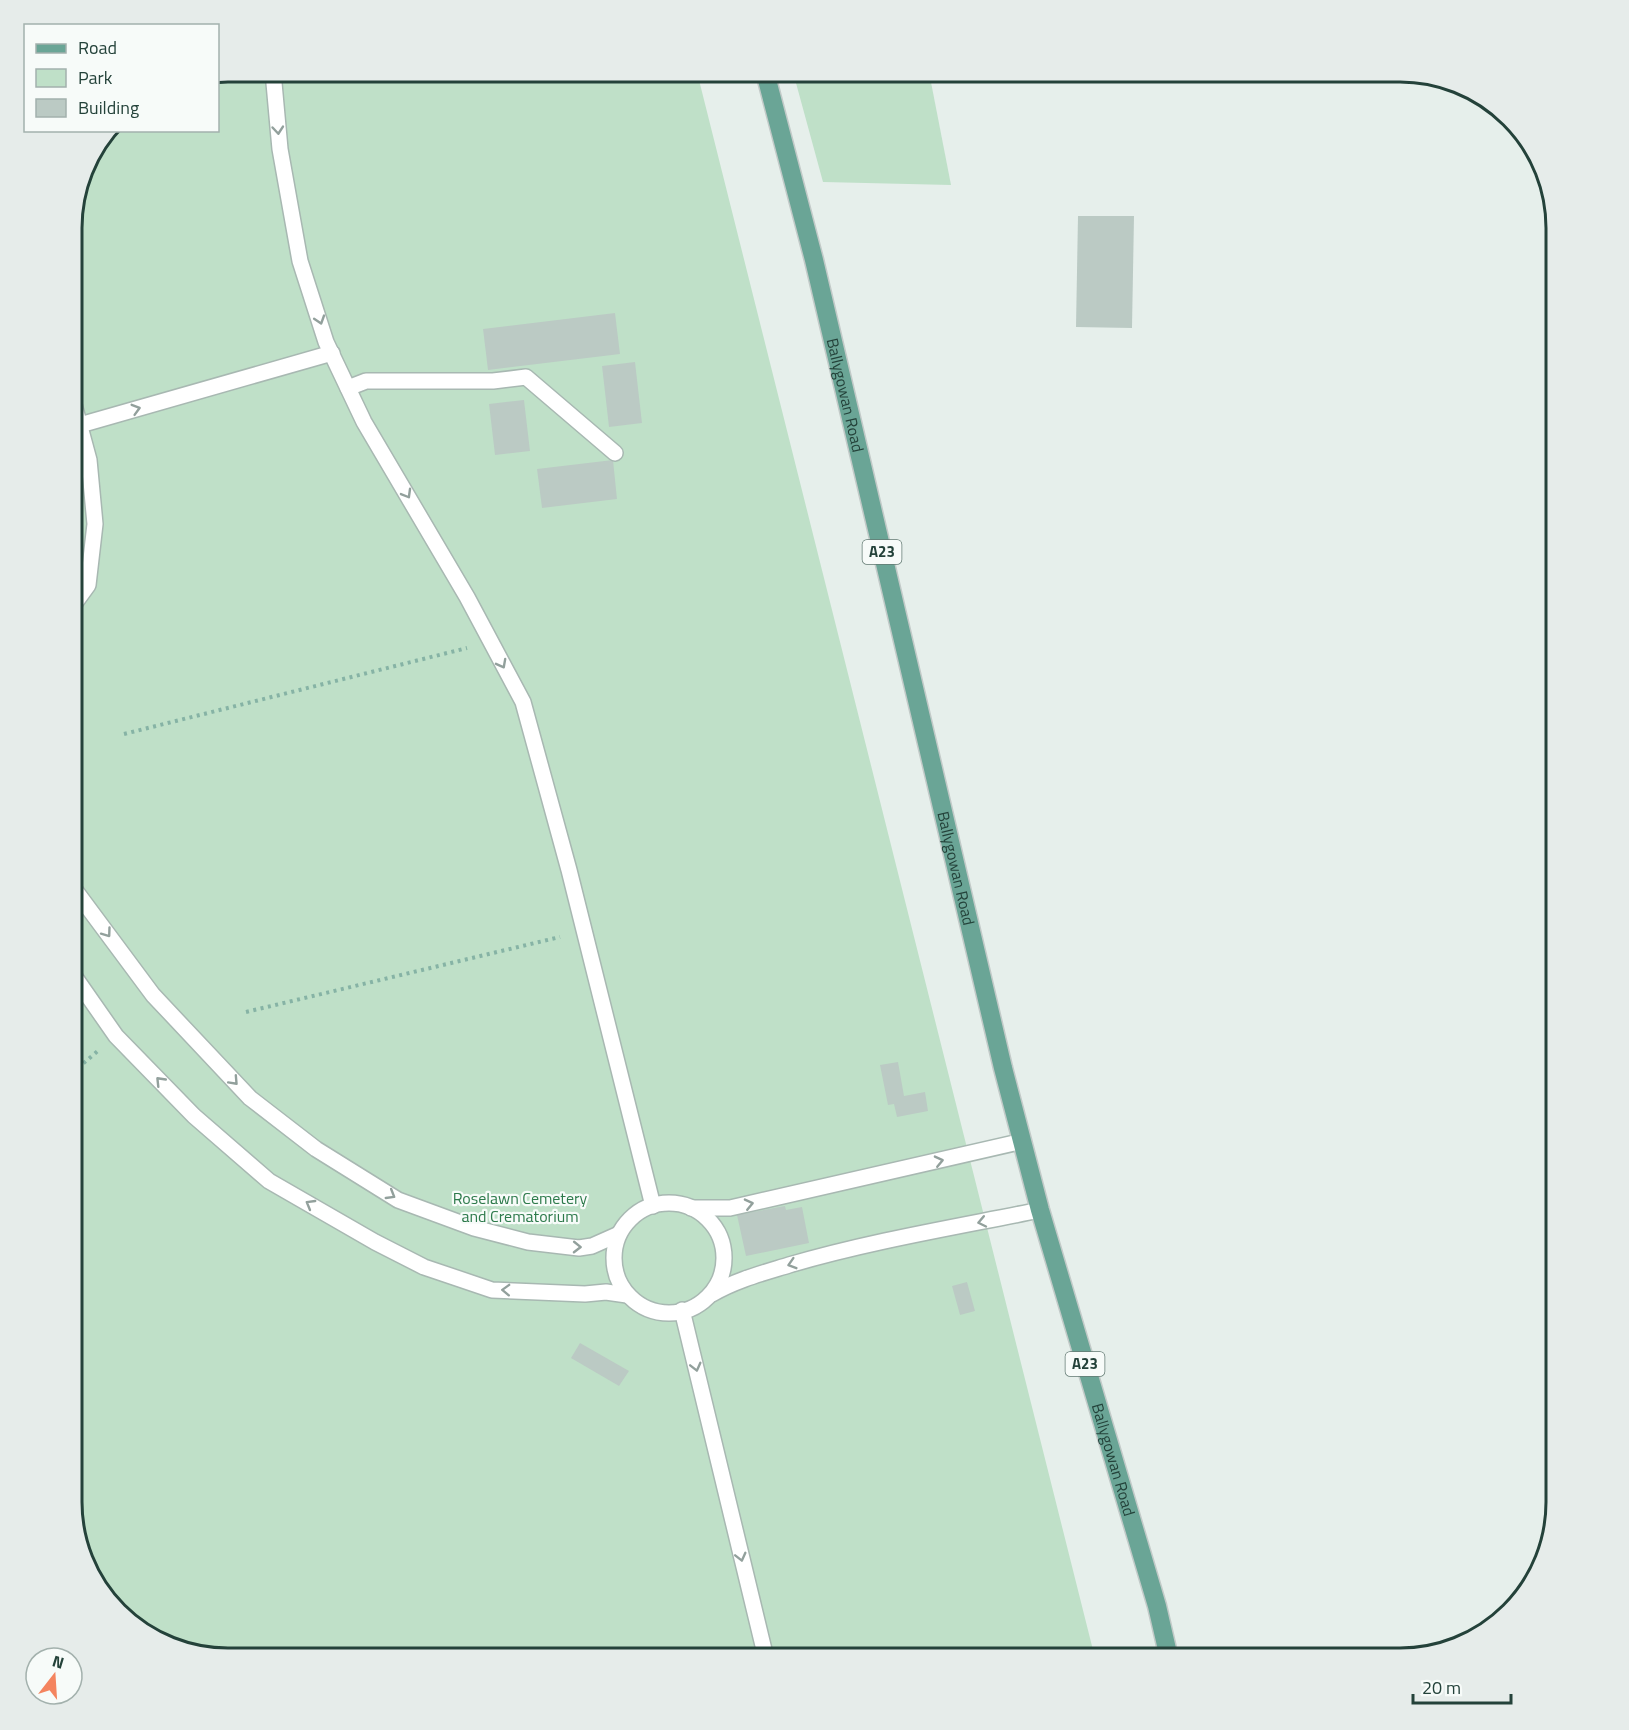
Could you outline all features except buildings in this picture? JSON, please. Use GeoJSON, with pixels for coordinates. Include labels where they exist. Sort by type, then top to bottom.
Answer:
{"type":"FeatureCollection","features":[{"type":"Feature","properties":{"kind":"main road","name":"Ballygowan Road"},"geometry":{"type":"LineString","coordinates":[[768,83],[814,260],[989,1011],[1040,1210],[1157,1606],[1167,1648]]}},
{"type":"Feature","properties":{"kind":"lane"},"geometry":{"type":"LineString","coordinates":[[274,83],[280,149],[300,261],[332,353],[364,422],[467,597],[523,702],[584,931],[652,1206]]}},
{"type":"Feature","properties":{"kind":"lane"},"geometry":{"type":"LineString","coordinates":[[83,424],[332,353]]}},
{"type":"Feature","properties":{"kind":"lane"},"geometry":{"type":"LineString","coordinates":[[348,388],[366,381],[493,381],[526,377],[615,453]]}},
{"type":"Feature","properties":{"kind":"lane"},"geometry":{"type":"LineString","coordinates":[[83,437],[89,460],[95,524],[88,585],[83,592]]}},
{"type":"Feature","properties":{"kind":"lane"},"geometry":{"type":"LineString","coordinates":[[83,901],[153,995],[250,1098],[316,1149],[398,1200],[474,1228],[528,1242],[579,1248],[592,1246],[619,1234]]}},
{"type":"Feature","properties":{"kind":"lane"},"geometry":{"type":"LineString","coordinates":[[83,989],[116,1036],[194,1116],[269,1181],[424,1267],[492,1290],[585,1294],[606,1292],[627,1295],[646,1308],[668,1314],[691,1309],[726,1286],[825,1254],[1040,1210]]}},
{"type":"Feature","properties":{"kind":"lane"},"geometry":{"type":"LineString","coordinates":[[691,1208],[730,1208],[1023,1142]]}},
{"type":"Feature","properties":{"kind":"lane"},"geometry":{"type":"LineString","coordinates":[[627,1295],[616,1274],[614,1252],[619,1234],[630,1218],[646,1207],[664,1203],[691,1208],[704,1215],[718,1232],[724,1254],[721,1276],[709,1296]]}},
{"type":"Feature","properties":{"kind":"lane"},"geometry":{"type":"LineString","coordinates":[[682,1310],[764,1648]]}},
{"type":"Feature","properties":{"kind":"path"},"geometry":{"type":"LineString","coordinates":[[124,734],[490,642]]}},
{"type":"Feature","properties":{"kind":"path"},"geometry":{"type":"LineString","coordinates":[[246,1012],[584,931]]}},
{"type":"Feature","properties":{"kind":"path"},"geometry":{"type":"LineString","coordinates":[[83,1064],[116,1036]]}},
{"type":"Feature","properties":{"kind":"green space","name":"Roselawn Cemetery and Crematorium"},"geometry":{"type":"Polygon","coordinates":[[[219,83],[700,83],[1092,1648],[229,1648],[191,1643],[156,1628],[132,1611],[119,1598],[102,1574],[94,1557],[87,1539],[83,1511],[83,219],[87,191],[102,156],[119,132],[219,132],[219,83]]]}},
{"type":"Feature","properties":{"kind":"green space"},"geometry":{"type":"Polygon","coordinates":[[[796,83],[931,83],[951,185],[823,182],[796,83]]]}}]}
